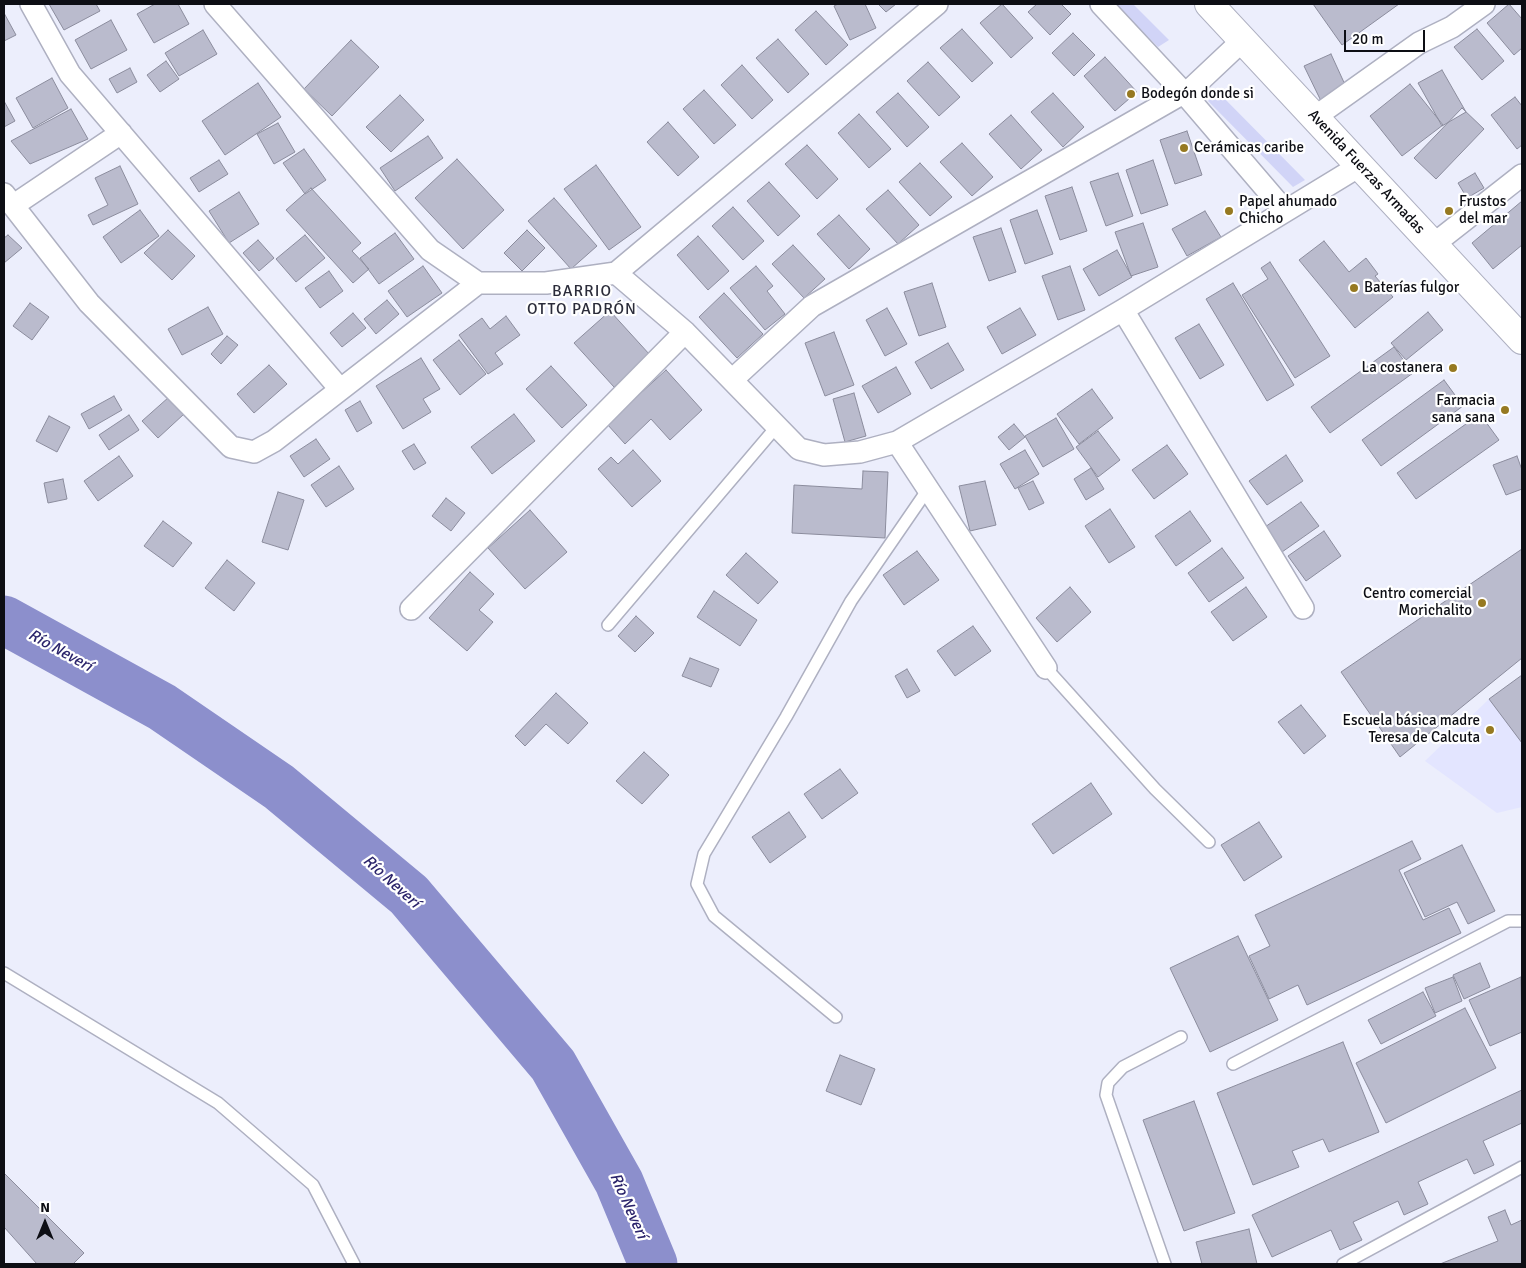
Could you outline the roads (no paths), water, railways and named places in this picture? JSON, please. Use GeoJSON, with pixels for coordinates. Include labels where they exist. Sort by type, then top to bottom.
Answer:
{"type":"FeatureCollection","features":[{"type":"Feature","properties":{"kind":"street"},"geometry":{"type":"LineString","coordinates":[[31,4],[70,74],[340,389]]}},
{"type":"Feature","properties":{"kind":"street"},"geometry":{"type":"LineString","coordinates":[[215,4],[430,250],[478,283],[546,283],[616,273],[937,4]]}},
{"type":"Feature","properties":{"kind":"street"},"geometry":{"type":"LineString","coordinates":[[1101,4],[1184,93],[1285,211]]}},
{"type":"Feature","properties":{"kind":"street","name":"Avenida Fuerzas Armadas"},"geometry":{"type":"LineString","coordinates":[[1209,4],[1522,340]]}},
{"type":"Feature","properties":{"kind":"street"},"geometry":{"type":"LineString","coordinates":[[1315,117],[1419,43],[1452,26],[1484,4]]}},
{"type":"Feature","properties":{"kind":"street"},"geometry":{"type":"LineString","coordinates":[[732,380],[812,306],[1184,93],[1243,40]]}},
{"type":"Feature","properties":{"kind":"street"},"geometry":{"type":"LineString","coordinates":[[121,133],[9,200],[89,302],[230,447],[254,452],[267,445],[478,283]]}},
{"type":"Feature","properties":{"kind":"street"},"geometry":{"type":"LineString","coordinates":[[616,273],[685,332],[799,449],[824,455],[860,452],[897,442],[1123,310],[1361,165]]}},
{"type":"Feature","properties":{"kind":"street"},"geometry":{"type":"LineString","coordinates":[[1434,244],[1522,175]]}},
{"type":"Feature","properties":{"kind":"street"},"geometry":{"type":"LineString","coordinates":[[1123,310],[1303,608]]}},
{"type":"Feature","properties":{"kind":"street"},"geometry":{"type":"LineString","coordinates":[[411,609],[685,332]]}},
{"type":"Feature","properties":{"kind":"street"},"geometry":{"type":"LineString","coordinates":[[897,442],[1046,668]]}},
{"type":"Feature","properties":{"kind":"lane"},"geometry":{"type":"LineString","coordinates":[[608,625],[777,426]]}},
{"type":"Feature","properties":{"kind":"lane"},"geometry":{"type":"LineString","coordinates":[[836,1017],[714,916],[697,884],[704,854],[786,717],[851,601],[928,489]]}},
{"type":"Feature","properties":{"kind":"lane"},"geometry":{"type":"LineString","coordinates":[[1046,668],[1156,789],[1209,842]]}},
{"type":"Feature","properties":{"kind":"lane"},"geometry":{"type":"LineString","coordinates":[[1233,1064],[1508,922],[1522,921]]}},
{"type":"Feature","properties":{"kind":"lane"},"geometry":{"type":"LineString","coordinates":[[4,973],[218,1104],[312,1185],[354,1264]]}},
{"type":"Feature","properties":{"kind":"lane"},"geometry":{"type":"LineString","coordinates":[[1165,1264],[1106,1094],[1108,1083],[1122,1067],[1181,1036]]}},
{"type":"Feature","properties":{"kind":"lane"},"geometry":{"type":"LineString","coordinates":[[1343,1264],[1522,1167]]}},
{"type":"Feature","properties":{"kind":"waterway","name":"Río Neverí"},"geometry":{"type":"LineString","coordinates":[[4,620],[162,707],[279,787],[409,895],[553,1065],[619,1182],[653,1264]]}},
{"type":"Feature","properties":{"kind":"place","name":"Bodegón donde si"},"geometry":{"type":"Point","coordinates":[1131,94]}},
{"type":"Feature","properties":{"kind":"place","name":"Cerámicas caribe"},"geometry":{"type":"Point","coordinates":[1184,148]}},
{"type":"Feature","properties":{"kind":"place","name":"Papel ahumado Chicho"},"geometry":{"type":"Point","coordinates":[1229,211]}},
{"type":"Feature","properties":{"kind":"place","name":"Frustos del mar"},"geometry":{"type":"Point","coordinates":[1449,211]}},
{"type":"Feature","properties":{"kind":"place","name":"Baterías fulgor"},"geometry":{"type":"Point","coordinates":[1354,288]}},
{"type":"Feature","properties":{"kind":"place","name":"La costanera"},"geometry":{"type":"Point","coordinates":[1453,368]}},
{"type":"Feature","properties":{"kind":"place","name":"Farmacia sana sana"},"geometry":{"type":"Point","coordinates":[1505,410]}},
{"type":"Feature","properties":{"kind":"place","name":"Centro comercial Morichalito"},"geometry":{"type":"Point","coordinates":[1482,603]}},
{"type":"Feature","properties":{"kind":"place","name":"Escuela básica madre Teresa de Calcuta"},"geometry":{"type":"Point","coordinates":[1490,730]}},
{"type":"Feature","properties":{"kind":"district","name":"BARRIO OTTO PADRÓN"},"geometry":{"type":"Point","coordinates":[582,301]}}]}
